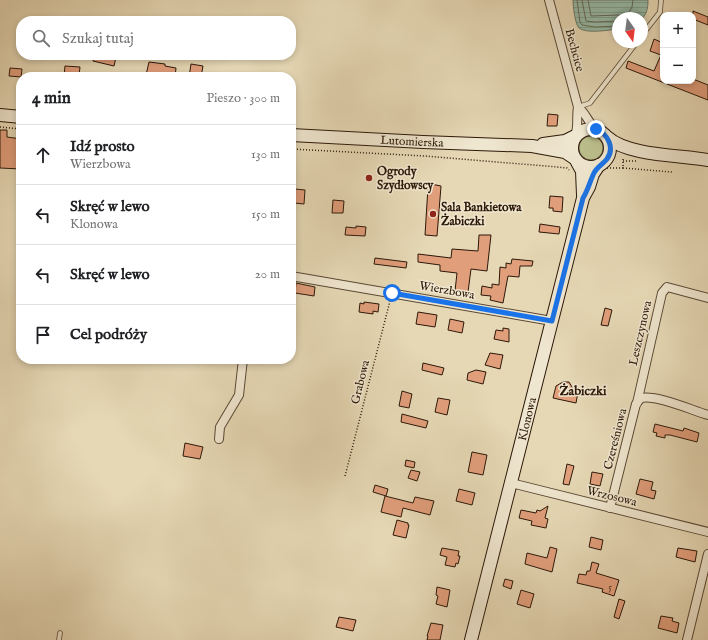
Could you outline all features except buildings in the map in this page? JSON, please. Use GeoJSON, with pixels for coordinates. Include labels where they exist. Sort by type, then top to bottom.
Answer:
{"type":"FeatureCollection","features":[{"type":"Feature","properties":{"kind":"main road"},"geometry":{"type":"LineString","coordinates":[[0,115],[16,117]]}},
{"type":"Feature","properties":{"kind":"main road"},"geometry":{"type":"LineString","coordinates":[[645,152],[617,156],[604,165],[590,167],[575,164],[571,149],[575,136],[587,128],[596,129],[616,144],[645,152],[708,160]]}},
{"type":"Feature","properties":{"kind":"main road","name":"Lutomierska"},"geometry":{"type":"LineString","coordinates":[[296,135],[532,146],[565,152],[575,164]]}},
{"type":"Feature","properties":{"kind":"main road","name":"Lutomierska"},"geometry":{"type":"LineString","coordinates":[[532,146],[565,141],[575,136]]}},
{"type":"Feature","properties":{"kind":"main road"},"geometry":{"type":"LineString","coordinates":[[604,165],[610,151],[610,142],[607,137]]}},
{"type":"Feature","properties":{"kind":"main road","name":"Klonowa"},"geometry":{"type":"LineString","coordinates":[[575,164],[582,171],[583,198]]}},
{"type":"Feature","properties":{"kind":"main road","name":"Klonowa"},"geometry":{"type":"LineString","coordinates":[[471,640],[583,198],[594,174],[604,165]]}},
{"type":"Feature","properties":{"kind":"street","name":"Bechcice"},"geometry":{"type":"LineString","coordinates":[[549,0],[578,107],[578,126],[575,136]]}},
{"type":"Feature","properties":{"kind":"street","name":"Bechcice"},"geometry":{"type":"LineString","coordinates":[[578,107],[583,111],[592,126],[596,129]]}},
{"type":"Feature","properties":{"kind":"street","name":"Wierzbowa"},"geometry":{"type":"LineString","coordinates":[[296,277],[552,321]]}},
{"type":"Feature","properties":{"kind":"street","name":"Leszczynowa"},"geometry":{"type":"LineString","coordinates":[[636,404],[662,293],[667,288],[708,298]]}},
{"type":"Feature","properties":{"kind":"street"},"geometry":{"type":"LineString","coordinates":[[219,438],[220,427],[239,395],[242,364]]}},
{"type":"Feature","properties":{"kind":"street","name":"Czereśniowa"},"geometry":{"type":"LineString","coordinates":[[610,508],[636,404],[641,398],[648,397],[708,415]]}},
{"type":"Feature","properties":{"kind":"street","name":"Wrzosowa"},"geometry":{"type":"LineString","coordinates":[[511,483],[708,532]]}},
{"type":"Feature","properties":{"kind":"street"},"geometry":{"type":"LineString","coordinates":[[687,640],[708,554]]}},
{"type":"Feature","properties":{"kind":"lane"},"geometry":{"type":"LineString","coordinates":[[648,27],[660,12],[661,0]]}},
{"type":"Feature","properties":{"kind":"lane"},"geometry":{"type":"LineString","coordinates":[[578,107],[590,103],[632,48]]}},
{"type":"Feature","properties":{"kind":"lane"},"geometry":{"type":"LineString","coordinates":[[59,640],[60,633]]}},
{"type":"Feature","properties":{"kind":"path"},"geometry":{"type":"LineString","coordinates":[[0,127],[16,129]]}},
{"type":"Feature","properties":{"kind":"path"},"geometry":{"type":"LineString","coordinates":[[296,149],[425,156],[567,168],[575,164]]}},
{"type":"Feature","properties":{"kind":"path"},"geometry":{"type":"LineString","coordinates":[[622,168],[623,158]]}},
{"type":"Feature","properties":{"kind":"path"},"geometry":{"type":"LineString","coordinates":[[604,165],[613,168],[672,172]]}},
{"type":"Feature","properties":{"kind":"path","name":"Grabowa"},"geometry":{"type":"LineString","coordinates":[[345,476],[392,293]]}},
{"type":"Feature","properties":{"kind":"shaded area"},"geometry":{"type":"Polygon","coordinates":[[[591,136],[600,139],[603,148],[600,157],[591,160],[582,157],[579,148],[582,139],[591,136]]]}},
{"type":"Feature","properties":{"kind":"water"},"geometry":{"type":"Polygon","coordinates":[[[573,0],[648,0],[646,12],[612,12],[612,30],[582,30],[576,23],[573,0]]]}},
{"type":"Feature","properties":{"kind":"place","name":"Ogrody Szydłowscy"},"geometry":{"type":"Point","coordinates":[369,178]}},
{"type":"Feature","properties":{"kind":"place","name":"Sala Bankietowa Żabiczki"},"geometry":{"type":"Point","coordinates":[433,214]}},
{"type":"Feature","properties":{"kind":"district","name":"Żabiczki"},"geometry":{"type":"Point","coordinates":[583,390]}},
{"type":"Feature","properties":{"kind":"route"},"geometry":{"type":"LineString","coordinates":[[392,293],[552,321],[583,198],[596,169],[609,156],[610,142],[601,131],[596,129]]}}]}
